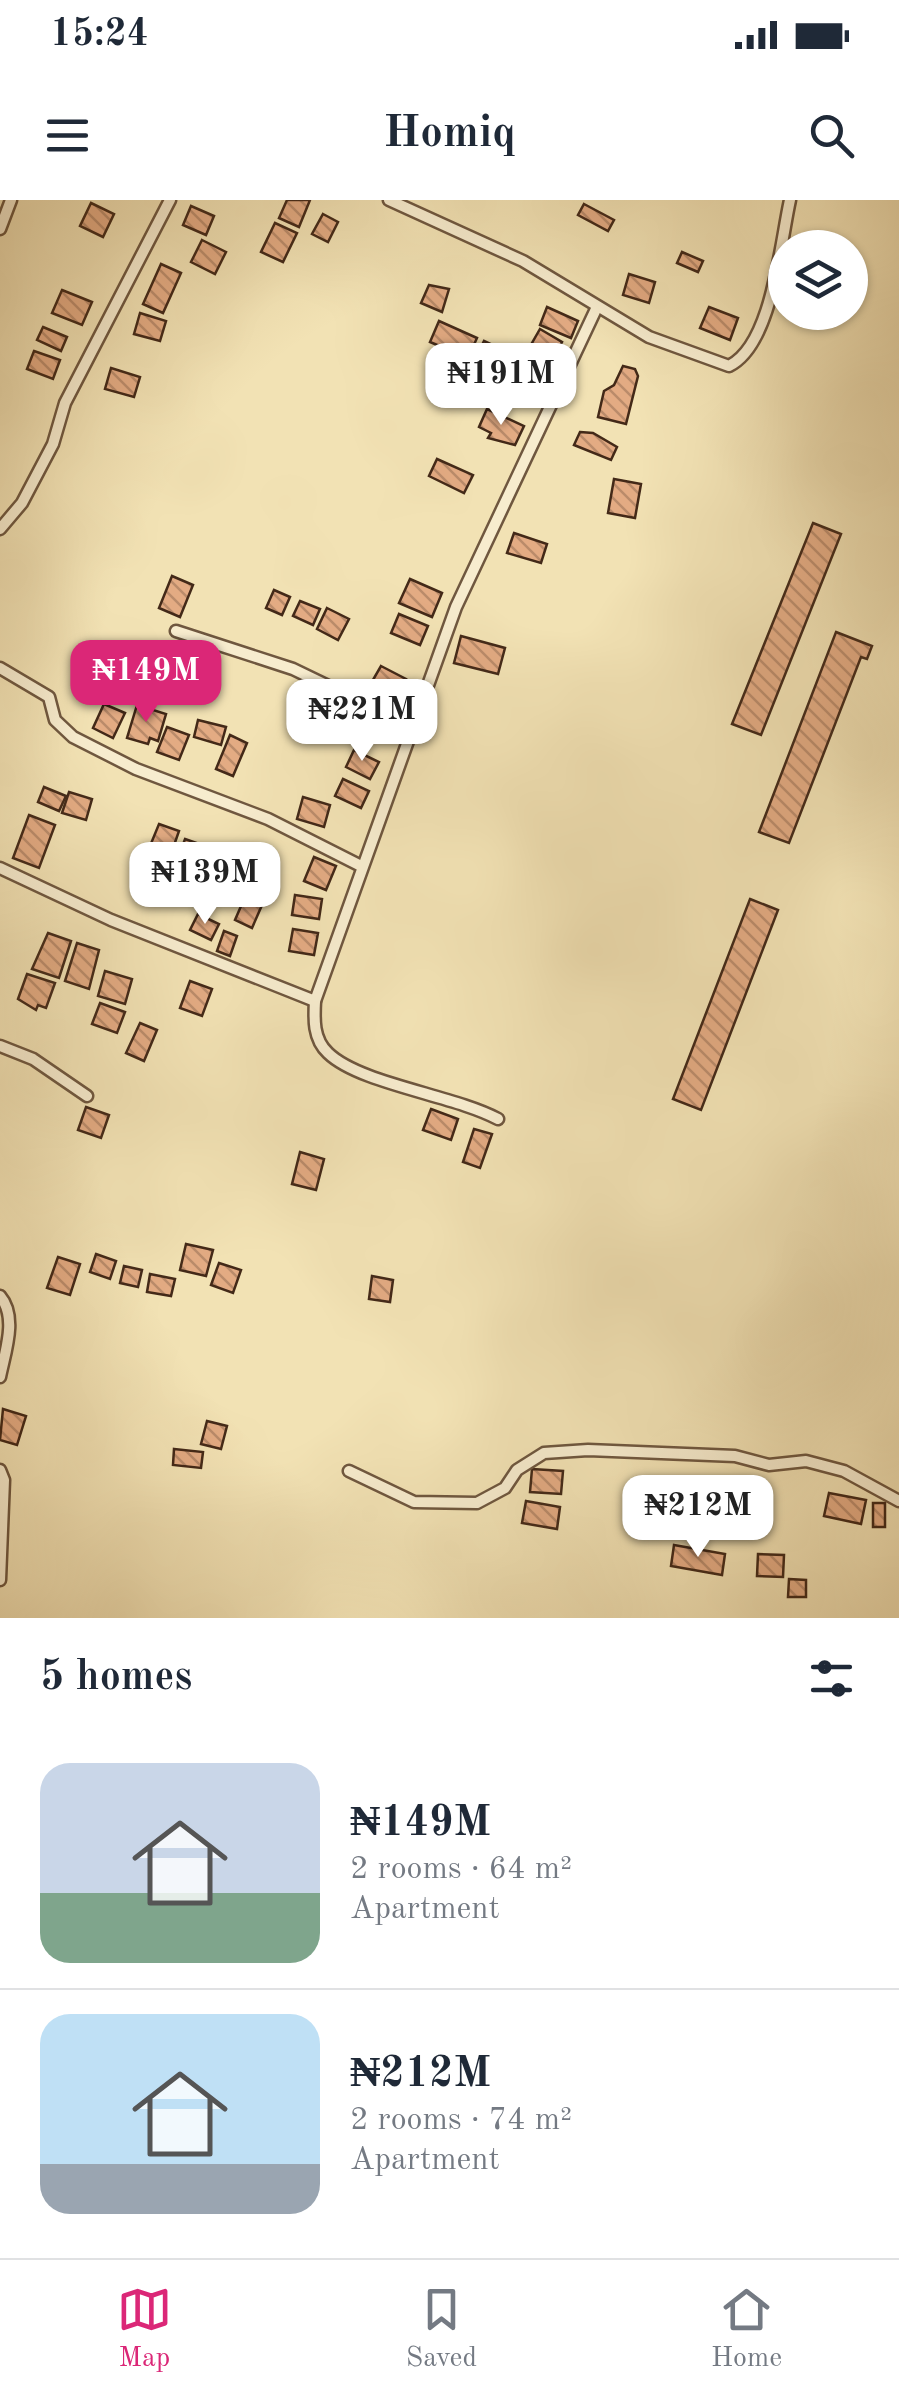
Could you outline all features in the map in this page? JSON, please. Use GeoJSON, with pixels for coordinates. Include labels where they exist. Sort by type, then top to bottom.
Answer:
{"type":"FeatureCollection","features":[{"type":"Feature","properties":{"kind":"street"},"geometry":{"type":"LineString","coordinates":[[0,229],[10,200]]}},
{"type":"Feature","properties":{"kind":"street"},"geometry":{"type":"LineString","coordinates":[[0,528],[22,503],[46,459],[65,403],[170,200]]}},
{"type":"Feature","properties":{"kind":"street"},"geometry":{"type":"LineString","coordinates":[[389,200],[523,261],[649,337],[728,366],[744,358],[761,328],[790,200]]}},
{"type":"Feature","properties":{"kind":"street"},"geometry":{"type":"LineString","coordinates":[[498,1119],[469,1104],[365,1073],[327,1052],[313,1027],[315,1001],[360,866],[456,608],[597,307]]}},
{"type":"Feature","properties":{"kind":"street"},"geometry":{"type":"LineString","coordinates":[[176,631],[293,670],[411,726]]}},
{"type":"Feature","properties":{"kind":"street"},"geometry":{"type":"LineString","coordinates":[[0,668],[49,697],[55,720],[73,737],[136,769],[268,819],[360,866]]}},
{"type":"Feature","properties":{"kind":"street"},"geometry":{"type":"LineString","coordinates":[[0,868],[111,920],[315,1001]]}},
{"type":"Feature","properties":{"kind":"street"},"geometry":{"type":"LineString","coordinates":[[0,1046],[33,1059],[87,1096]]}},
{"type":"Feature","properties":{"kind":"street"},"geometry":{"type":"LineString","coordinates":[[0,1296],[8,1305],[9,1334],[0,1377]]}},
{"type":"Feature","properties":{"kind":"street"},"geometry":{"type":"LineString","coordinates":[[349,1471],[414,1502],[477,1502],[505,1488],[517,1470],[544,1454],[588,1450],[735,1456],[770,1466],[806,1461],[844,1470],[899,1501]]}},
{"type":"Feature","properties":{"kind":"street"},"geometry":{"type":"LineString","coordinates":[[0,1470],[4,1480],[0,1580]]}},
{"type":"Feature","properties":{"kind":"building"},"geometry":{"type":"Polygon","coordinates":[[[287,200],[310,200],[299,227],[279,218],[287,200]]]}},
{"type":"Feature","properties":{"kind":"building"},"geometry":{"type":"Polygon","coordinates":[[[91,203],[114,214],[103,237],[80,226],[91,203]]]}},
{"type":"Feature","properties":{"kind":"building"},"geometry":{"type":"Polygon","coordinates":[[[584,204],[614,220],[608,231],[578,215],[584,204]]]}},
{"type":"Feature","properties":{"kind":"building"},"geometry":{"type":"Polygon","coordinates":[[[191,206],[214,216],[206,235],[183,225],[191,206]]]}},
{"type":"Feature","properties":{"kind":"building"},"geometry":{"type":"Polygon","coordinates":[[[323,214],[338,222],[328,242],[312,234],[323,214]]]}},
{"type":"Feature","properties":{"kind":"building"},"geometry":{"type":"Polygon","coordinates":[[[275,223],[297,233],[283,262],[261,252],[275,223]]]}},
{"type":"Feature","properties":{"kind":"building"},"geometry":{"type":"Polygon","coordinates":[[[202,240],[226,252],[215,274],[191,262],[202,240]]]}},
{"type":"Feature","properties":{"kind":"building"},"geometry":{"type":"Polygon","coordinates":[[[682,252],[703,261],[698,272],[677,263],[682,252]]]}},
{"type":"Feature","properties":{"kind":"building"},"geometry":{"type":"Polygon","coordinates":[[[161,264],[181,273],[163,313],[143,304],[161,264]]]}},
{"type":"Feature","properties":{"kind":"building"},"geometry":{"type":"Polygon","coordinates":[[[629,274],[655,282],[649,303],[623,295],[629,274]]]}},
{"type":"Feature","properties":{"kind":"building"},"geometry":{"type":"Polygon","coordinates":[[[429,285],[449,289],[442,312],[421,303],[429,285]]]}},
{"type":"Feature","properties":{"kind":"building"},"geometry":{"type":"Polygon","coordinates":[[[62,290],[92,302],[82,325],[52,313],[62,290]]]}},
{"type":"Feature","properties":{"kind":"building"},"geometry":{"type":"Polygon","coordinates":[[[547,307],[578,321],[571,338],[540,325],[547,307]]]}},
{"type":"Feature","properties":{"kind":"building"},"geometry":{"type":"Polygon","coordinates":[[[709,307],[738,318],[730,340],[700,328],[709,307]]]}},
{"type":"Feature","properties":{"kind":"building"},"geometry":{"type":"Polygon","coordinates":[[[140,313],[166,321],[160,341],[134,334],[140,313]]]}},
{"type":"Feature","properties":{"kind":"building"},"geometry":{"type":"Polygon","coordinates":[[[439,321],[477,338],[468,358],[430,342],[439,321]]]}},
{"type":"Feature","properties":{"kind":"building"},"geometry":{"type":"Polygon","coordinates":[[[43,327],[67,337],[61,351],[37,340],[43,327]]]}},
{"type":"Feature","properties":{"kind":"building"},"geometry":{"type":"Polygon","coordinates":[[[540,329],[562,342],[550,363],[528,350],[540,329]]]}},
{"type":"Feature","properties":{"kind":"building"},"geometry":{"type":"Polygon","coordinates":[[[484,341],[514,355],[504,376],[474,362],[484,341]]]}},
{"type":"Feature","properties":{"kind":"building"},"geometry":{"type":"Polygon","coordinates":[[[34,351],[60,360],[53,379],[27,369],[34,351]]]}},
{"type":"Feature","properties":{"kind":"building"},"geometry":{"type":"Polygon","coordinates":[[[442,351],[464,362],[451,388],[429,377],[442,351]]]}},
{"type":"Feature","properties":{"kind":"building"},"geometry":{"type":"Polygon","coordinates":[[[623,366],[635,369],[638,376],[626,424],[598,417],[604,391],[614,385],[623,366]]]}},
{"type":"Feature","properties":{"kind":"building"},"geometry":{"type":"Polygon","coordinates":[[[111,368],[140,377],[134,397],[105,389],[111,368]]]}},
{"type":"Feature","properties":{"kind":"building"},"geometry":{"type":"Polygon","coordinates":[[[475,369],[494,379],[482,401],[463,391],[475,369]]]}},
{"type":"Feature","properties":{"kind":"building"},"geometry":{"type":"Polygon","coordinates":[[[487,409],[524,426],[515,445],[488,438],[491,433],[479,427],[487,409]]]}},
{"type":"Feature","properties":{"kind":"building"},"geometry":{"type":"Polygon","coordinates":[[[580,432],[593,433],[617,447],[611,460],[574,445],[580,432]]]}},
{"type":"Feature","properties":{"kind":"building"},"geometry":{"type":"Polygon","coordinates":[[[437,459],[473,475],[464,493],[429,476],[437,459]]]}},
{"type":"Feature","properties":{"kind":"building"},"geometry":{"type":"Polygon","coordinates":[[[614,479],[641,484],[635,518],[608,513],[614,479]]]}},
{"type":"Feature","properties":{"kind":"building"},"geometry":{"type":"Polygon","coordinates":[[[813,523],[841,534],[761,735],[732,724],[813,523]]]}},
{"type":"Feature","properties":{"kind":"building"},"geometry":{"type":"Polygon","coordinates":[[[514,533],[547,544],[541,563],[507,553],[514,533]]]}},
{"type":"Feature","properties":{"kind":"building"},"geometry":{"type":"Polygon","coordinates":[[[172,576],[193,585],[180,617],[159,608],[172,576]]]}},
{"type":"Feature","properties":{"kind":"building"},"geometry":{"type":"Polygon","coordinates":[[[410,579],[442,593],[432,617],[399,603],[410,579]]]}},
{"type":"Feature","properties":{"kind":"building"},"geometry":{"type":"Polygon","coordinates":[[[274,590],[290,597],[282,615],[266,608],[274,590]]]}},
{"type":"Feature","properties":{"kind":"building"},"geometry":{"type":"Polygon","coordinates":[[[300,601],[320,609],[313,625],[293,616],[300,601]]]}},
{"type":"Feature","properties":{"kind":"building"},"geometry":{"type":"Polygon","coordinates":[[[327,608],[349,619],[338,640],[317,629],[327,608]]]}},
{"type":"Feature","properties":{"kind":"building"},"geometry":{"type":"Polygon","coordinates":[[[399,614],[428,626],[420,645],[391,633],[399,614]]]}},
{"type":"Feature","properties":{"kind":"building"},"geometry":{"type":"Polygon","coordinates":[[[836,632],[872,646],[867,659],[861,657],[789,843],[759,832],[836,632]]]}},
{"type":"Feature","properties":{"kind":"building"},"geometry":{"type":"Polygon","coordinates":[[[461,636],[505,648],[498,674],[454,663],[461,636]]]}},
{"type":"Feature","properties":{"kind":"building"},"geometry":{"type":"Polygon","coordinates":[[[381,666],[406,679],[395,699],[370,685],[381,666]]]}},
{"type":"Feature","properties":{"kind":"building"},"geometry":{"type":"Polygon","coordinates":[[[155,673],[176,679],[170,702],[148,696],[155,673]]]}},
{"type":"Feature","properties":{"kind":"building"},"geometry":{"type":"Polygon","coordinates":[[[104,704],[125,713],[113,738],[93,728],[104,704]]]}},
{"type":"Feature","properties":{"kind":"building"},"geometry":{"type":"Polygon","coordinates":[[[137,705],[166,714],[158,741],[150,738],[148,744],[127,738],[137,705]]]}},
{"type":"Feature","properties":{"kind":"building"},"geometry":{"type":"Polygon","coordinates":[[[344,710],[360,718],[348,740],[332,731],[344,710]]]}},
{"type":"Feature","properties":{"kind":"building"},"geometry":{"type":"Polygon","coordinates":[[[198,720],[226,727],[221,745],[194,737],[198,720]]]}},
{"type":"Feature","properties":{"kind":"building"},"geometry":{"type":"Polygon","coordinates":[[[167,727],[189,735],[179,760],[157,752],[167,727]]]}},
{"type":"Feature","properties":{"kind":"building"},"geometry":{"type":"Polygon","coordinates":[[[230,735],[247,743],[233,776],[216,769],[230,735]]]}},
{"type":"Feature","properties":{"kind":"building"},"geometry":{"type":"Polygon","coordinates":[[[354,750],[379,762],[370,779],[346,767],[354,750]]]}},
{"type":"Feature","properties":{"kind":"building"},"geometry":{"type":"Polygon","coordinates":[[[343,779],[369,791],[361,808],[335,796],[343,779]]]}},
{"type":"Feature","properties":{"kind":"building"},"geometry":{"type":"Polygon","coordinates":[[[44,787],[66,796],[59,811],[38,802],[44,787]]]}},
{"type":"Feature","properties":{"kind":"building"},"geometry":{"type":"Polygon","coordinates":[[[69,792],[92,799],[86,820],[62,813],[69,792]]]}},
{"type":"Feature","properties":{"kind":"building"},"geometry":{"type":"Polygon","coordinates":[[[303,797],[330,805],[324,827],[297,819],[303,797]]]}},
{"type":"Feature","properties":{"kind":"building"},"geometry":{"type":"Polygon","coordinates":[[[29,815],[55,825],[39,868],[13,858],[29,815]]]}},
{"type":"Feature","properties":{"kind":"building"},"geometry":{"type":"Polygon","coordinates":[[[159,824],[179,831],[171,854],[150,846],[159,824]]]}},
{"type":"Feature","properties":{"kind":"building"},"geometry":{"type":"Polygon","coordinates":[[[185,839],[211,848],[203,871],[177,861],[185,839]]]}},
{"type":"Feature","properties":{"kind":"building"},"geometry":{"type":"Polygon","coordinates":[[[314,857],[336,866],[326,890],[304,881],[314,857]]]}},
{"type":"Feature","properties":{"kind":"building"},"geometry":{"type":"Polygon","coordinates":[[[295,895],[322,899],[319,919],[292,915],[295,895]]]}},
{"type":"Feature","properties":{"kind":"building"},"geometry":{"type":"Polygon","coordinates":[[[245,897],[262,905],[252,928],[235,920],[245,897]]]}},
{"type":"Feature","properties":{"kind":"building"},"geometry":{"type":"Polygon","coordinates":[[[750,899],[778,910],[701,1110],[673,1099],[750,899]]]}},
{"type":"Feature","properties":{"kind":"building"},"geometry":{"type":"Polygon","coordinates":[[[198,914],[219,924],[211,940],[190,930],[198,914]]]}},
{"type":"Feature","properties":{"kind":"building"},"geometry":{"type":"Polygon","coordinates":[[[293,929],[318,933],[314,955],[289,951],[293,929]]]}},
{"type":"Feature","properties":{"kind":"building"},"geometry":{"type":"Polygon","coordinates":[[[224,931],[237,936],[230,956],[217,951],[224,931]]]}},
{"type":"Feature","properties":{"kind":"building"},"geometry":{"type":"Polygon","coordinates":[[[48,933],[71,941],[59,978],[32,969],[48,933]]]}},
{"type":"Feature","properties":{"kind":"building"},"geometry":{"type":"Polygon","coordinates":[[[77,943],[99,950],[89,989],[65,981],[77,943]]]}},
{"type":"Feature","properties":{"kind":"building"},"geometry":{"type":"Polygon","coordinates":[[[105,971],[132,979],[125,1004],[98,996],[105,971]]]}},
{"type":"Feature","properties":{"kind":"building"},"geometry":{"type":"Polygon","coordinates":[[[27,974],[55,983],[46,1008],[38,1005],[36,1010],[18,999],[27,974]]]}},
{"type":"Feature","properties":{"kind":"building"},"geometry":{"type":"Polygon","coordinates":[[[190,981],[212,989],[202,1016],[180,1008],[190,981]]]}},
{"type":"Feature","properties":{"kind":"building"},"geometry":{"type":"Polygon","coordinates":[[[100,1003],[125,1012],[117,1033],[92,1024],[100,1003]]]}},
{"type":"Feature","properties":{"kind":"building"},"geometry":{"type":"Polygon","coordinates":[[[140,1023],[157,1030],[144,1061],[126,1053],[140,1023]]]}},
{"type":"Feature","properties":{"kind":"building"},"geometry":{"type":"Polygon","coordinates":[[[86,1107],[109,1115],[101,1138],[78,1130],[86,1107]]]}},
{"type":"Feature","properties":{"kind":"building"},"geometry":{"type":"Polygon","coordinates":[[[431,1109],[458,1119],[451,1140],[423,1130],[431,1109]]]}},
{"type":"Feature","properties":{"kind":"building"},"geometry":{"type":"Polygon","coordinates":[[[474,1129],[492,1134],[480,1168],[463,1162],[474,1129]]]}},
{"type":"Feature","properties":{"kind":"building"},"geometry":{"type":"Polygon","coordinates":[[[300,1152],[324,1159],[316,1190],[292,1184],[300,1152]]]}},
{"type":"Feature","properties":{"kind":"building"},"geometry":{"type":"Polygon","coordinates":[[[186,1244],[213,1250],[206,1276],[180,1270],[186,1244]]]}},
{"type":"Feature","properties":{"kind":"building"},"geometry":{"type":"Polygon","coordinates":[[[96,1254],[116,1261],[110,1279],[90,1272],[96,1254]]]}},
{"type":"Feature","properties":{"kind":"building"},"geometry":{"type":"Polygon","coordinates":[[[58,1257],[80,1264],[70,1295],[47,1288],[58,1257]]]}},
{"type":"Feature","properties":{"kind":"building"},"geometry":{"type":"Polygon","coordinates":[[[219,1263],[241,1270],[233,1293],[211,1285],[219,1263]]]}},
{"type":"Feature","properties":{"kind":"building"},"geometry":{"type":"Polygon","coordinates":[[[124,1266],[142,1270],[138,1287],[120,1283],[124,1266]]]}},
{"type":"Feature","properties":{"kind":"building"},"geometry":{"type":"Polygon","coordinates":[[[150,1274],[175,1279],[171,1296],[147,1292],[150,1274]]]}},
{"type":"Feature","properties":{"kind":"building"},"geometry":{"type":"Polygon","coordinates":[[[372,1276],[393,1280],[390,1302],[369,1299],[372,1276]]]}},
{"type":"Feature","properties":{"kind":"building"},"geometry":{"type":"Polygon","coordinates":[[[3,1409],[26,1416],[17,1445],[0,1440],[3,1409]]]}},
{"type":"Feature","properties":{"kind":"building"},"geometry":{"type":"Polygon","coordinates":[[[207,1421],[227,1426],[221,1449],[201,1444],[207,1421]]]}},
{"type":"Feature","properties":{"kind":"building"},"geometry":{"type":"Polygon","coordinates":[[[174,1449],[203,1452],[201,1468],[173,1465],[174,1449]]]}},
{"type":"Feature","properties":{"kind":"building"},"geometry":{"type":"Polygon","coordinates":[[[532,1469],[563,1471],[561,1494],[530,1492],[532,1469]]]}},
{"type":"Feature","properties":{"kind":"building"},"geometry":{"type":"Polygon","coordinates":[[[689,1487],[732,1492],[729,1513],[686,1508],[689,1487]]]}},
{"type":"Feature","properties":{"kind":"building"},"geometry":{"type":"Polygon","coordinates":[[[829,1493],[866,1500],[861,1524],[824,1516],[829,1493]]]}},
{"type":"Feature","properties":{"kind":"building"},"geometry":{"type":"Polygon","coordinates":[[[526,1501],[560,1507],[557,1529],[522,1523],[526,1501]]]}},
{"type":"Feature","properties":{"kind":"building"},"geometry":{"type":"Polygon","coordinates":[[[873,1503],[885,1503],[885,1527],[873,1527],[873,1503]]]}},
{"type":"Feature","properties":{"kind":"building"},"geometry":{"type":"Polygon","coordinates":[[[674,1545],[725,1554],[722,1575],[671,1566],[674,1545]]]}},
{"type":"Feature","properties":{"kind":"building"},"geometry":{"type":"Polygon","coordinates":[[[758,1554],[784,1555],[783,1577],[757,1576],[758,1554]]]}},
{"type":"Feature","properties":{"kind":"building"},"geometry":{"type":"Polygon","coordinates":[[[789,1579],[806,1580],[806,1597],[788,1597],[789,1579]]]}}]}
